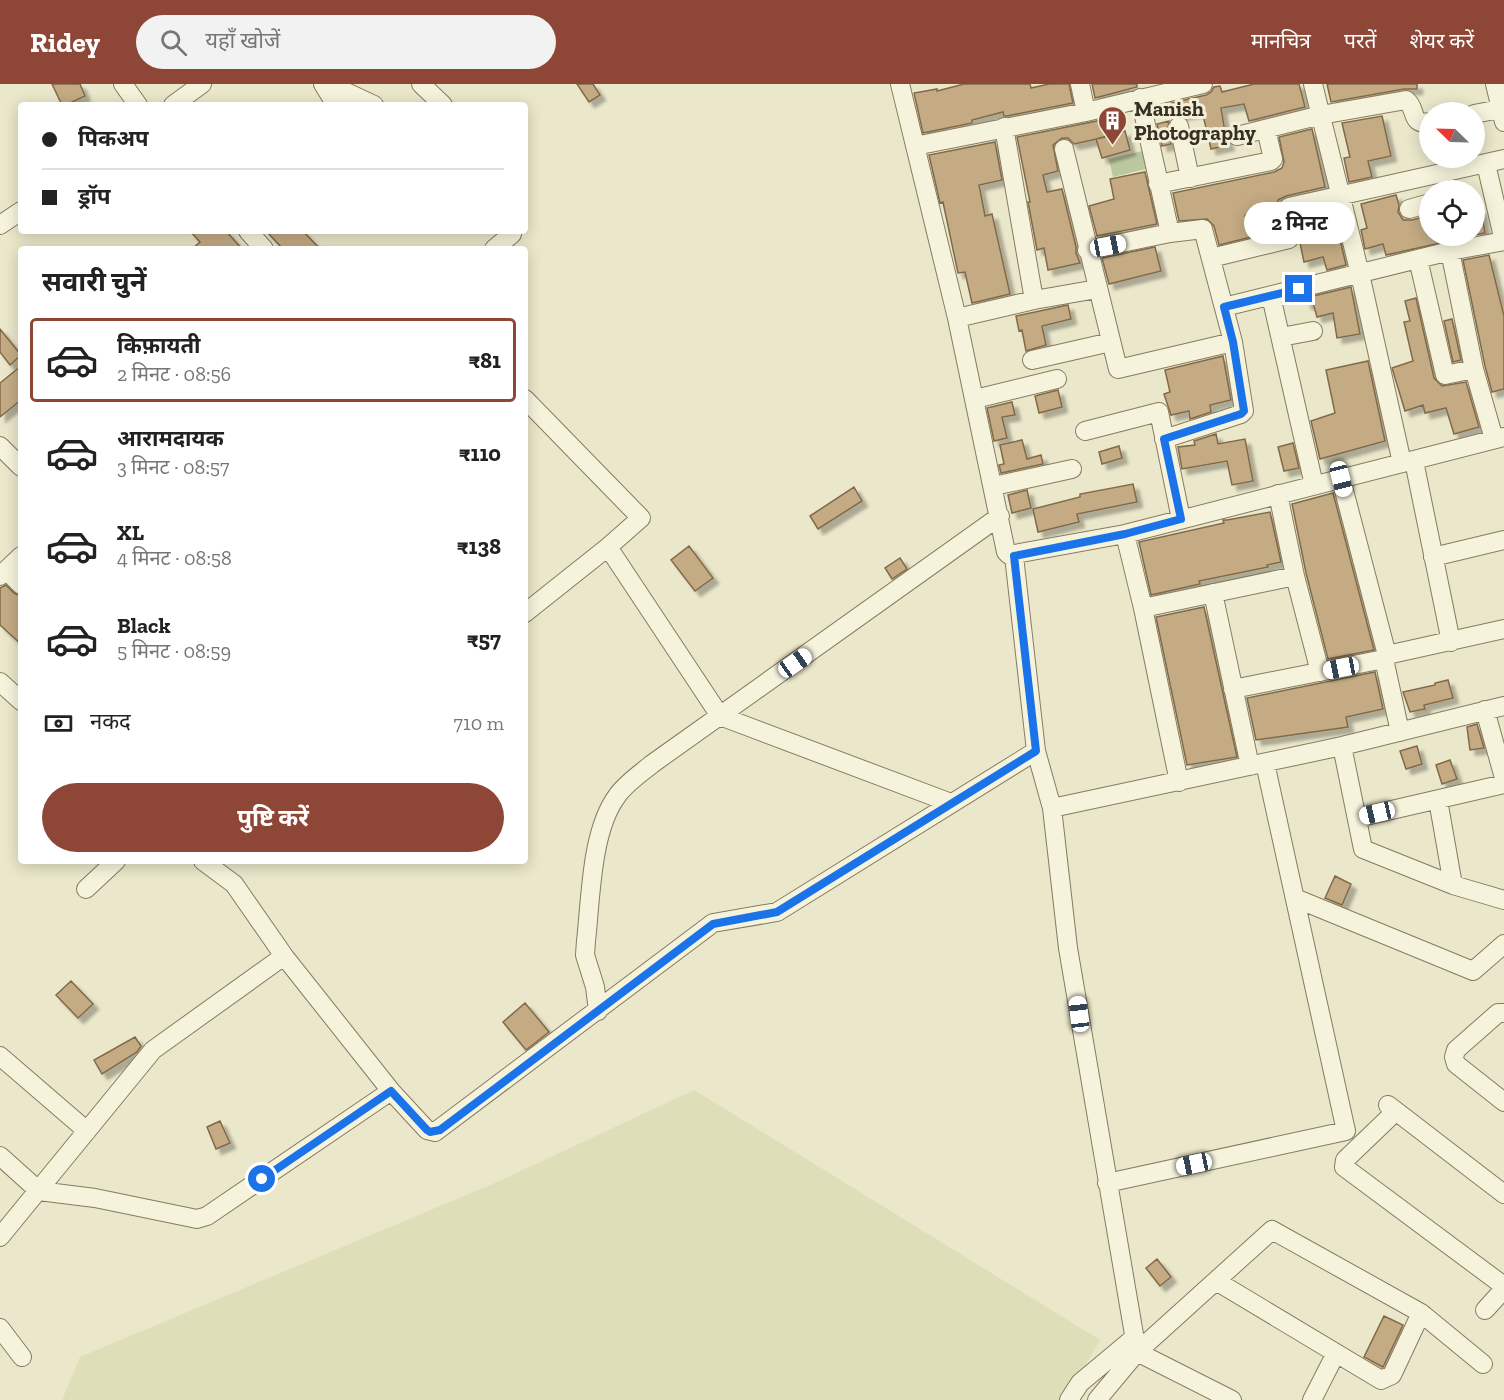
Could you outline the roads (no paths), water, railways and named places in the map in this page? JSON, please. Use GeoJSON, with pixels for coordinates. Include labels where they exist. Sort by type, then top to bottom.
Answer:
{"type":"FeatureCollection","features":[{"type":"Feature","properties":{"kind":"street"},"geometry":{"type":"LineString","coordinates":[[123,84],[136,102]]}},
{"type":"Feature","properties":{"kind":"street"},"geometry":{"type":"LineString","coordinates":[[177,102],[202,84]]}},
{"type":"Feature","properties":{"kind":"street"},"geometry":{"type":"LineString","coordinates":[[323,84],[367,102]]}},
{"type":"Feature","properties":{"kind":"street"},"geometry":{"type":"LineString","coordinates":[[329,84],[347,94]]}},
{"type":"Feature","properties":{"kind":"street"},"geometry":{"type":"LineString","coordinates":[[421,84],[440,102]]}},
{"type":"Feature","properties":{"kind":"street"},"geometry":{"type":"LineString","coordinates":[[900,84],[957,318],[1006,552],[1009,555],[1014,556],[1125,534],[1499,438],[1474,369],[1450,252]]}},
{"type":"Feature","properties":{"kind":"street"},"geometry":{"type":"LineString","coordinates":[[1080,84],[1086,111]]}},
{"type":"Feature","properties":{"kind":"street"},"geometry":{"type":"LineString","coordinates":[[915,146],[1086,111],[1140,98],[1169,88],[1203,84]]}},
{"type":"Feature","properties":{"kind":"street"},"geometry":{"type":"LineString","coordinates":[[1313,84],[1340,197],[1434,557],[1451,642]]}},
{"type":"Feature","properties":{"kind":"street"},"geometry":{"type":"LineString","coordinates":[[1485,114],[1502,115],[1495,84]]}},
{"type":"Feature","properties":{"kind":"street"},"geometry":{"type":"LineString","coordinates":[[1140,98],[1170,233]]}},
{"type":"Feature","properties":{"kind":"street"},"geometry":{"type":"LineString","coordinates":[[1236,136],[1321,115],[1406,100],[1411,104],[1416,121],[1419,123]]}},
{"type":"Feature","properties":{"kind":"street"},"geometry":{"type":"LineString","coordinates":[[1179,126],[1190,178]]}},
{"type":"Feature","properties":{"kind":"street"},"geometry":{"type":"LineString","coordinates":[[1004,128],[1034,300]]}},
{"type":"Feature","properties":{"kind":"street"},"geometry":{"type":"LineString","coordinates":[[1158,184],[1271,162],[1273,159],[1266,129]]}},
{"type":"Feature","properties":{"kind":"street"},"geometry":{"type":"LineString","coordinates":[[1064,149],[1118,369],[1233,342]]}},
{"type":"Feature","properties":{"kind":"street"},"geometry":{"type":"LineString","coordinates":[[1211,258],[1289,239],[1289,207],[1495,161]]}},
{"type":"Feature","properties":{"kind":"street"},"geometry":{"type":"LineString","coordinates":[[1485,184],[1495,161]]}},
{"type":"Feature","properties":{"kind":"street"},"geometry":{"type":"LineString","coordinates":[[1224,307],[1418,259],[1504,241],[1485,193]]}},
{"type":"Feature","properties":{"kind":"street"},"geometry":{"type":"LineString","coordinates":[[1408,209],[1419,206]]}},
{"type":"Feature","properties":{"kind":"street"},"geometry":{"type":"LineString","coordinates":[[0,225],[18,213]]}},
{"type":"Feature","properties":{"kind":"street"},"geometry":{"type":"LineString","coordinates":[[1087,250],[1170,233],[1203,229],[1233,342],[1243,413],[1164,439]]}},
{"type":"Feature","properties":{"kind":"street"},"geometry":{"type":"LineString","coordinates":[[251,234],[261,246]]}},
{"type":"Feature","properties":{"kind":"street"},"geometry":{"type":"LineString","coordinates":[[498,246],[512,234]]}},
{"type":"Feature","properties":{"kind":"street"},"geometry":{"type":"LineString","coordinates":[[1418,259],[1445,375],[1474,369]]}},
{"type":"Feature","properties":{"kind":"street"},"geometry":{"type":"LineString","coordinates":[[957,318],[1034,300],[1097,289]]}},
{"type":"Feature","properties":{"kind":"street"},"geometry":{"type":"LineString","coordinates":[[1427,300],[1458,294]]}},
{"type":"Feature","properties":{"kind":"street"},"geometry":{"type":"LineString","coordinates":[[1271,296],[1314,485]]}},
{"type":"Feature","properties":{"kind":"street"},"geometry":{"type":"LineString","coordinates":[[1281,337],[1313,331]]}},
{"type":"Feature","properties":{"kind":"street"},"geometry":{"type":"LineString","coordinates":[[1032,360],[1111,342]]}},
{"type":"Feature","properties":{"kind":"street"},"geometry":{"type":"LineString","coordinates":[[975,399],[1057,379]]}},
{"type":"Feature","properties":{"kind":"street"},"geometry":{"type":"LineString","coordinates":[[528,402],[641,518],[608,548],[528,611]]}},
{"type":"Feature","properties":{"kind":"street"},"geometry":{"type":"LineString","coordinates":[[1085,431],[1159,412],[1181,519]]}},
{"type":"Feature","properties":{"kind":"street"},"geometry":{"type":"LineString","coordinates":[[0,446],[18,464]]}},
{"type":"Feature","properties":{"kind":"street"},"geometry":{"type":"LineString","coordinates":[[994,486],[1072,469]]}},
{"type":"Feature","properties":{"kind":"street"},"geometry":{"type":"LineString","coordinates":[[1341,479],[1385,657],[1400,732]]}},
{"type":"Feature","properties":{"kind":"street"},"geometry":{"type":"LineString","coordinates":[[1278,494],[1295,576],[1320,672]]}},
{"type":"Feature","properties":{"kind":"street"},"geometry":{"type":"LineString","coordinates":[[598,1011],[596,987],[587,966],[585,948],[599,833],[605,816],[618,794],[652,764],[1000,516]]}},
{"type":"Feature","properties":{"kind":"street"},"geometry":{"type":"LineString","coordinates":[[1125,534],[1143,608],[1179,782]]}},
{"type":"Feature","properties":{"kind":"street"},"geometry":{"type":"LineString","coordinates":[[1434,557],[1504,540]]}},
{"type":"Feature","properties":{"kind":"street"},"geometry":{"type":"LineString","coordinates":[[608,548],[720,716],[951,803]]}},
{"type":"Feature","properties":{"kind":"street"},"geometry":{"type":"LineString","coordinates":[[1014,556],[1036,751],[1052,808],[1068,948],[1136,1345],[1097,1400]]}},
{"type":"Feature","properties":{"kind":"street"},"geometry":{"type":"LineString","coordinates":[[18,559],[3,574],[18,583]]}},
{"type":"Feature","properties":{"kind":"street"},"geometry":{"type":"LineString","coordinates":[[1143,608],[1295,576]]}},
{"type":"Feature","properties":{"kind":"street"},"geometry":{"type":"LineString","coordinates":[[1107,1183],[1346,1131],[1296,898],[1233,688],[1213,593]]}},
{"type":"Feature","properties":{"kind":"street"},"geometry":{"type":"LineString","coordinates":[[1233,688],[1320,672],[1504,629]]}},
{"type":"Feature","properties":{"kind":"street"},"geometry":{"type":"LineString","coordinates":[[0,682],[18,698]]}},
{"type":"Feature","properties":{"kind":"street"},"geometry":{"type":"LineString","coordinates":[[1052,808],[1342,746],[1504,706]]}},
{"type":"Feature","properties":{"kind":"street"},"geometry":{"type":"LineString","coordinates":[[1485,710],[1504,778]]}},
{"type":"Feature","properties":{"kind":"street"},"geometry":{"type":"LineString","coordinates":[[1342,746],[1363,849],[1453,885],[1504,900]]}},
{"type":"Feature","properties":{"kind":"street"},"geometry":{"type":"LineString","coordinates":[[207,864],[234,885],[284,956],[391,1091],[427,1130],[435,1132],[713,924],[777,912],[1036,751]]}},
{"type":"Feature","properties":{"kind":"street"},"geometry":{"type":"LineString","coordinates":[[1357,818],[1504,784]]}},
{"type":"Feature","properties":{"kind":"street"},"geometry":{"type":"LineString","coordinates":[[1438,800],[1453,885]]}},
{"type":"Feature","properties":{"kind":"street"},"geometry":{"type":"LineString","coordinates":[[86,889],[113,864]]}},
{"type":"Feature","properties":{"kind":"street"},"geometry":{"type":"LineString","coordinates":[[1296,898],[1473,971],[1504,944]]}},
{"type":"Feature","properties":{"kind":"street"},"geometry":{"type":"LineString","coordinates":[[0,1237],[153,1050],[284,956]]}},
{"type":"Feature","properties":{"kind":"street"},"geometry":{"type":"LineString","coordinates":[[1504,1013],[1498,1013],[1456,1050],[1454,1057],[1456,1064],[1504,1102]]}},
{"type":"Feature","properties":{"kind":"street"},"geometry":{"type":"LineString","coordinates":[[0,1056],[87,1131]]}},
{"type":"Feature","properties":{"kind":"street"},"geometry":{"type":"LineString","coordinates":[[0,1156],[39,1191],[95,1197],[197,1219],[207,1216],[391,1091]]}},
{"type":"Feature","properties":{"kind":"street"},"geometry":{"type":"LineString","coordinates":[[1485,1310],[1504,1287],[1344,1167],[1345,1160],[1392,1108],[1504,1194]]}},
{"type":"Feature","properties":{"kind":"street"},"geometry":{"type":"LineString","coordinates":[[1069,1400],[1080,1383],[1136,1345],[1216,1281],[1272,1230],[1421,1313],[1483,1364]]}},
{"type":"Feature","properties":{"kind":"street"},"geometry":{"type":"LineString","coordinates":[[1216,1281],[1381,1380],[1392,1375],[1421,1313]]}},
{"type":"Feature","properties":{"kind":"street"},"geometry":{"type":"LineString","coordinates":[[0,1328],[22,1357]]}},
{"type":"Feature","properties":{"kind":"street"},"geometry":{"type":"LineString","coordinates":[[1136,1345],[1232,1400]]}},
{"type":"Feature","properties":{"kind":"street"},"geometry":{"type":"LineString","coordinates":[[1312,1400],[1336,1353]]}},
{"type":"Feature","properties":{"kind":"place","name":"Manish Photography"},"geometry":{"type":"Point","coordinates":[1113,146]}}]}
